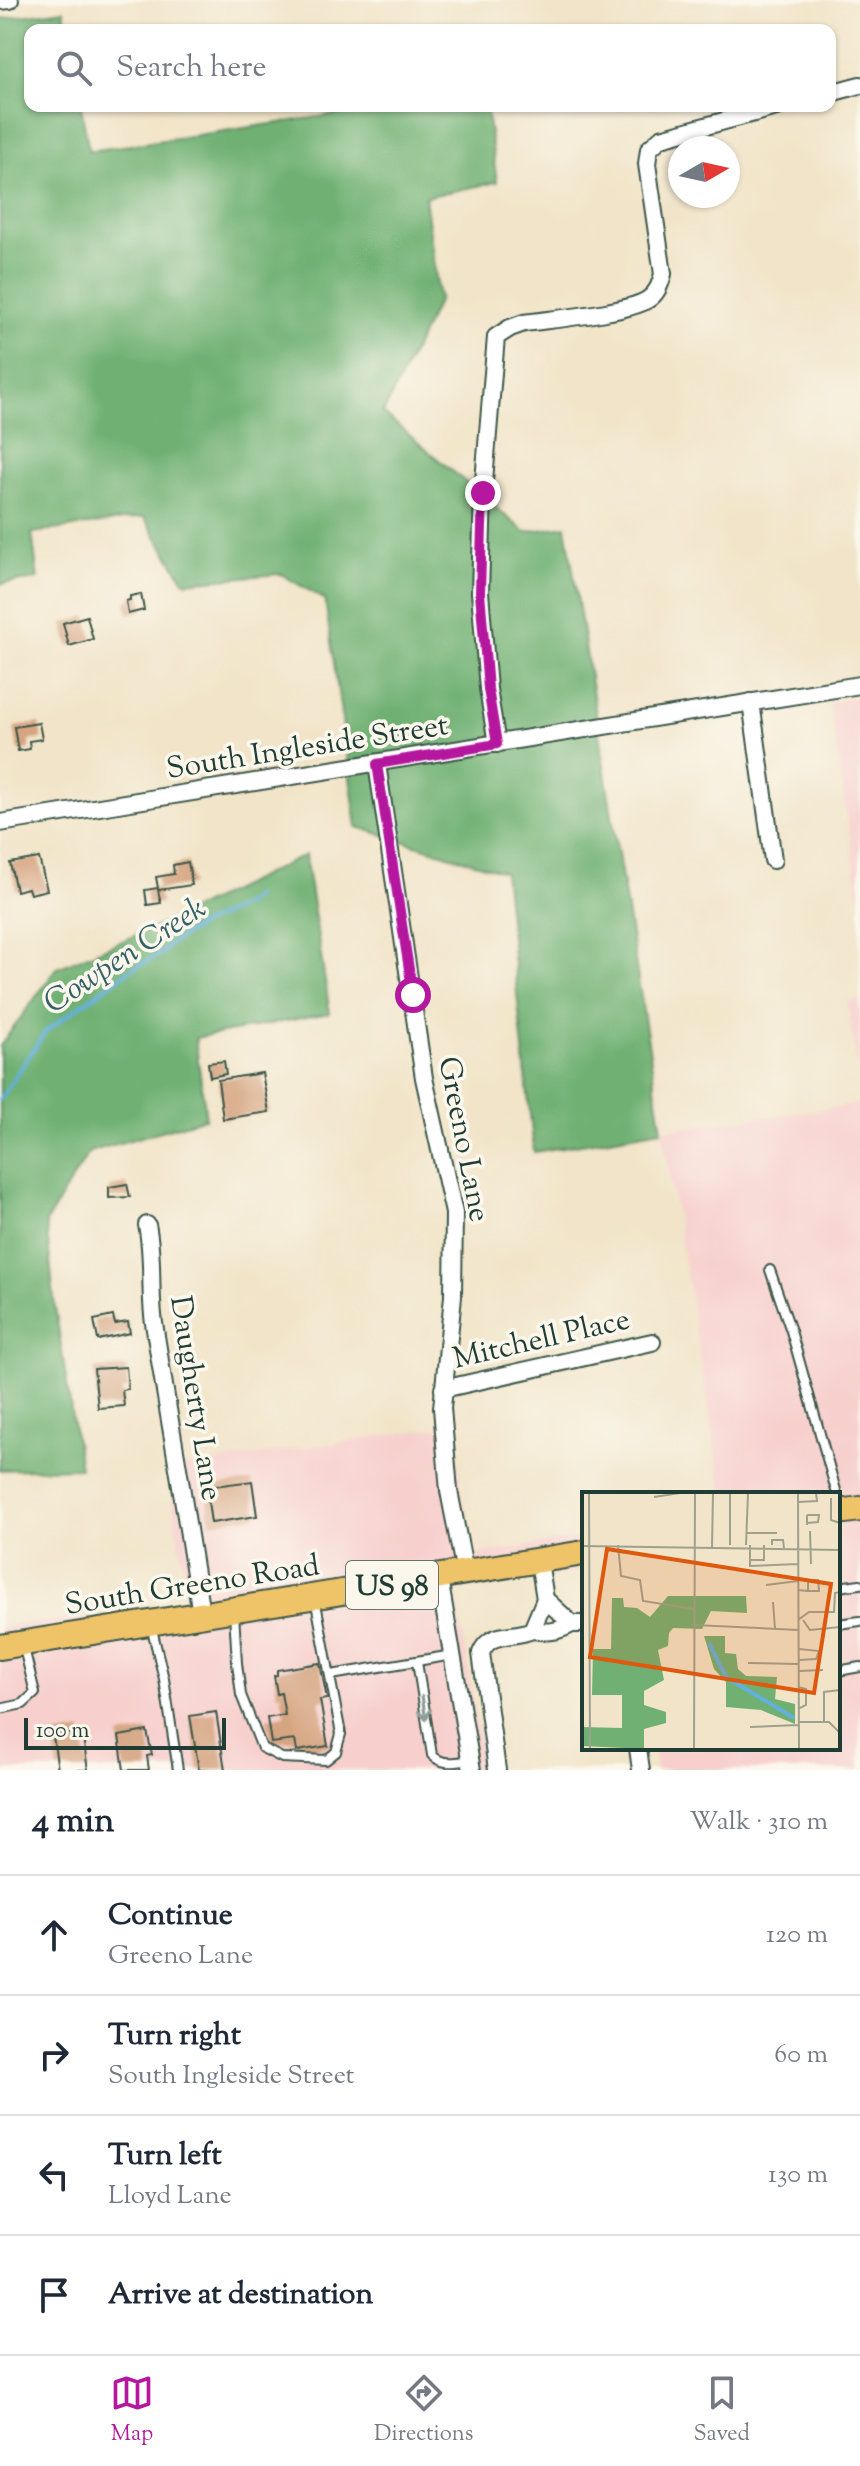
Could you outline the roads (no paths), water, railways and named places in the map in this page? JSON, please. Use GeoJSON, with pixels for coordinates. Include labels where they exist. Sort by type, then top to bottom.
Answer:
{"type":"FeatureCollection","features":[{"type":"Feature","properties":{"kind":"main road","name":"South Greeno Road"},"geometry":{"type":"LineString","coordinates":[[12,1645],[582,1553]]}},
{"type":"Feature","properties":{"kind":"street"},"geometry":{"type":"LineString","coordinates":[[0,1],[10,0]]}},
{"type":"Feature","properties":{"kind":"street"},"geometry":{"type":"LineString","coordinates":[[836,91],[860,85]]}},
{"type":"Feature","properties":{"kind":"street"},"geometry":{"type":"LineString","coordinates":[[497,744],[488,689],[480,592],[483,493],[496,337],[524,323],[635,305],[650,299],[659,288],[663,260],[647,164],[649,149],[661,138],[758,112]]}},
{"type":"Feature","properties":{"kind":"street","name":"South Ingleside Street"},"geometry":{"type":"LineString","coordinates":[[0,823],[860,685]]}},
{"type":"Feature","properties":{"kind":"street"},"geometry":{"type":"LineString","coordinates":[[751,702],[773,860]]}},
{"type":"Feature","properties":{"kind":"street","name":"Greeno Lane"},"geometry":{"type":"LineString","coordinates":[[377,764],[424,1078],[454,1213],[453,1296],[443,1389],[445,1463],[465,1573]]}},
{"type":"Feature","properties":{"kind":"street","name":"Daugherty Lane"},"geometry":{"type":"LineString","coordinates":[[147,1225],[151,1307],[201,1616]]}},
{"type":"Feature","properties":{"kind":"street","name":"Mitchell Place"},"geometry":{"type":"LineString","coordinates":[[443,1389],[652,1342]]}},
{"type":"Feature","properties":{"kind":"street"},"geometry":{"type":"LineString","coordinates":[[532,1630],[545,1599],[539,1561]]}},
{"type":"Feature","properties":{"kind":"street"},"geometry":{"type":"LineString","coordinates":[[439,1578],[471,1765]]}},
{"type":"Feature","properties":{"kind":"street"},"geometry":{"type":"LineString","coordinates":[[545,1599],[578,1624]]}},
{"type":"Feature","properties":{"kind":"street"},"geometry":{"type":"LineString","coordinates":[[497,1770],[481,1653],[484,1644],[493,1638],[532,1630],[547,1633],[578,1624]]}},
{"type":"Feature","properties":{"kind":"street"},"geometry":{"type":"LineString","coordinates":[[638,1750],[641,1770]]}},
{"type":"Feature","properties":{"kind":"lane"},"geometry":{"type":"LineString","coordinates":[[770,1270],[839,1492]]}},
{"type":"Feature","properties":{"kind":"lane"},"geometry":{"type":"LineString","coordinates":[[840,1587],[860,1584]]}},
{"type":"Feature","properties":{"kind":"lane"},"geometry":{"type":"LineString","coordinates":[[234,1611],[241,1695],[262,1748],[282,1758],[326,1760],[336,1752],[341,1734],[315,1597]]}},
{"type":"Feature","properties":{"kind":"lane"},"geometry":{"type":"LineString","coordinates":[[840,1624],[860,1621]]}},
{"type":"Feature","properties":{"kind":"lane"},"geometry":{"type":"LineString","coordinates":[[150,1624],[164,1679],[178,1770]]}},
{"type":"Feature","properties":{"kind":"lane"},"geometry":{"type":"LineString","coordinates":[[0,1709],[23,1704],[35,1693],[12,1645]]}},
{"type":"Feature","properties":{"kind":"lane"},"geometry":{"type":"LineString","coordinates":[[331,1675],[453,1655]]}},
{"type":"Feature","properties":{"kind":"lane"},"geometry":{"type":"LineString","coordinates":[[417,1662],[432,1755],[438,1761],[471,1765]]}},
{"type":"Feature","properties":{"kind":"lane"},"geometry":{"type":"LineString","coordinates":[[840,1671],[860,1667]]}},
{"type":"Feature","properties":{"kind":"waterway","name":"Cowpen Creek"},"geometry":{"type":"LineString","coordinates":[[0,1099],[46,1031],[130,970],[164,952],[170,944],[203,924],[245,905],[255,896]]}}]}
